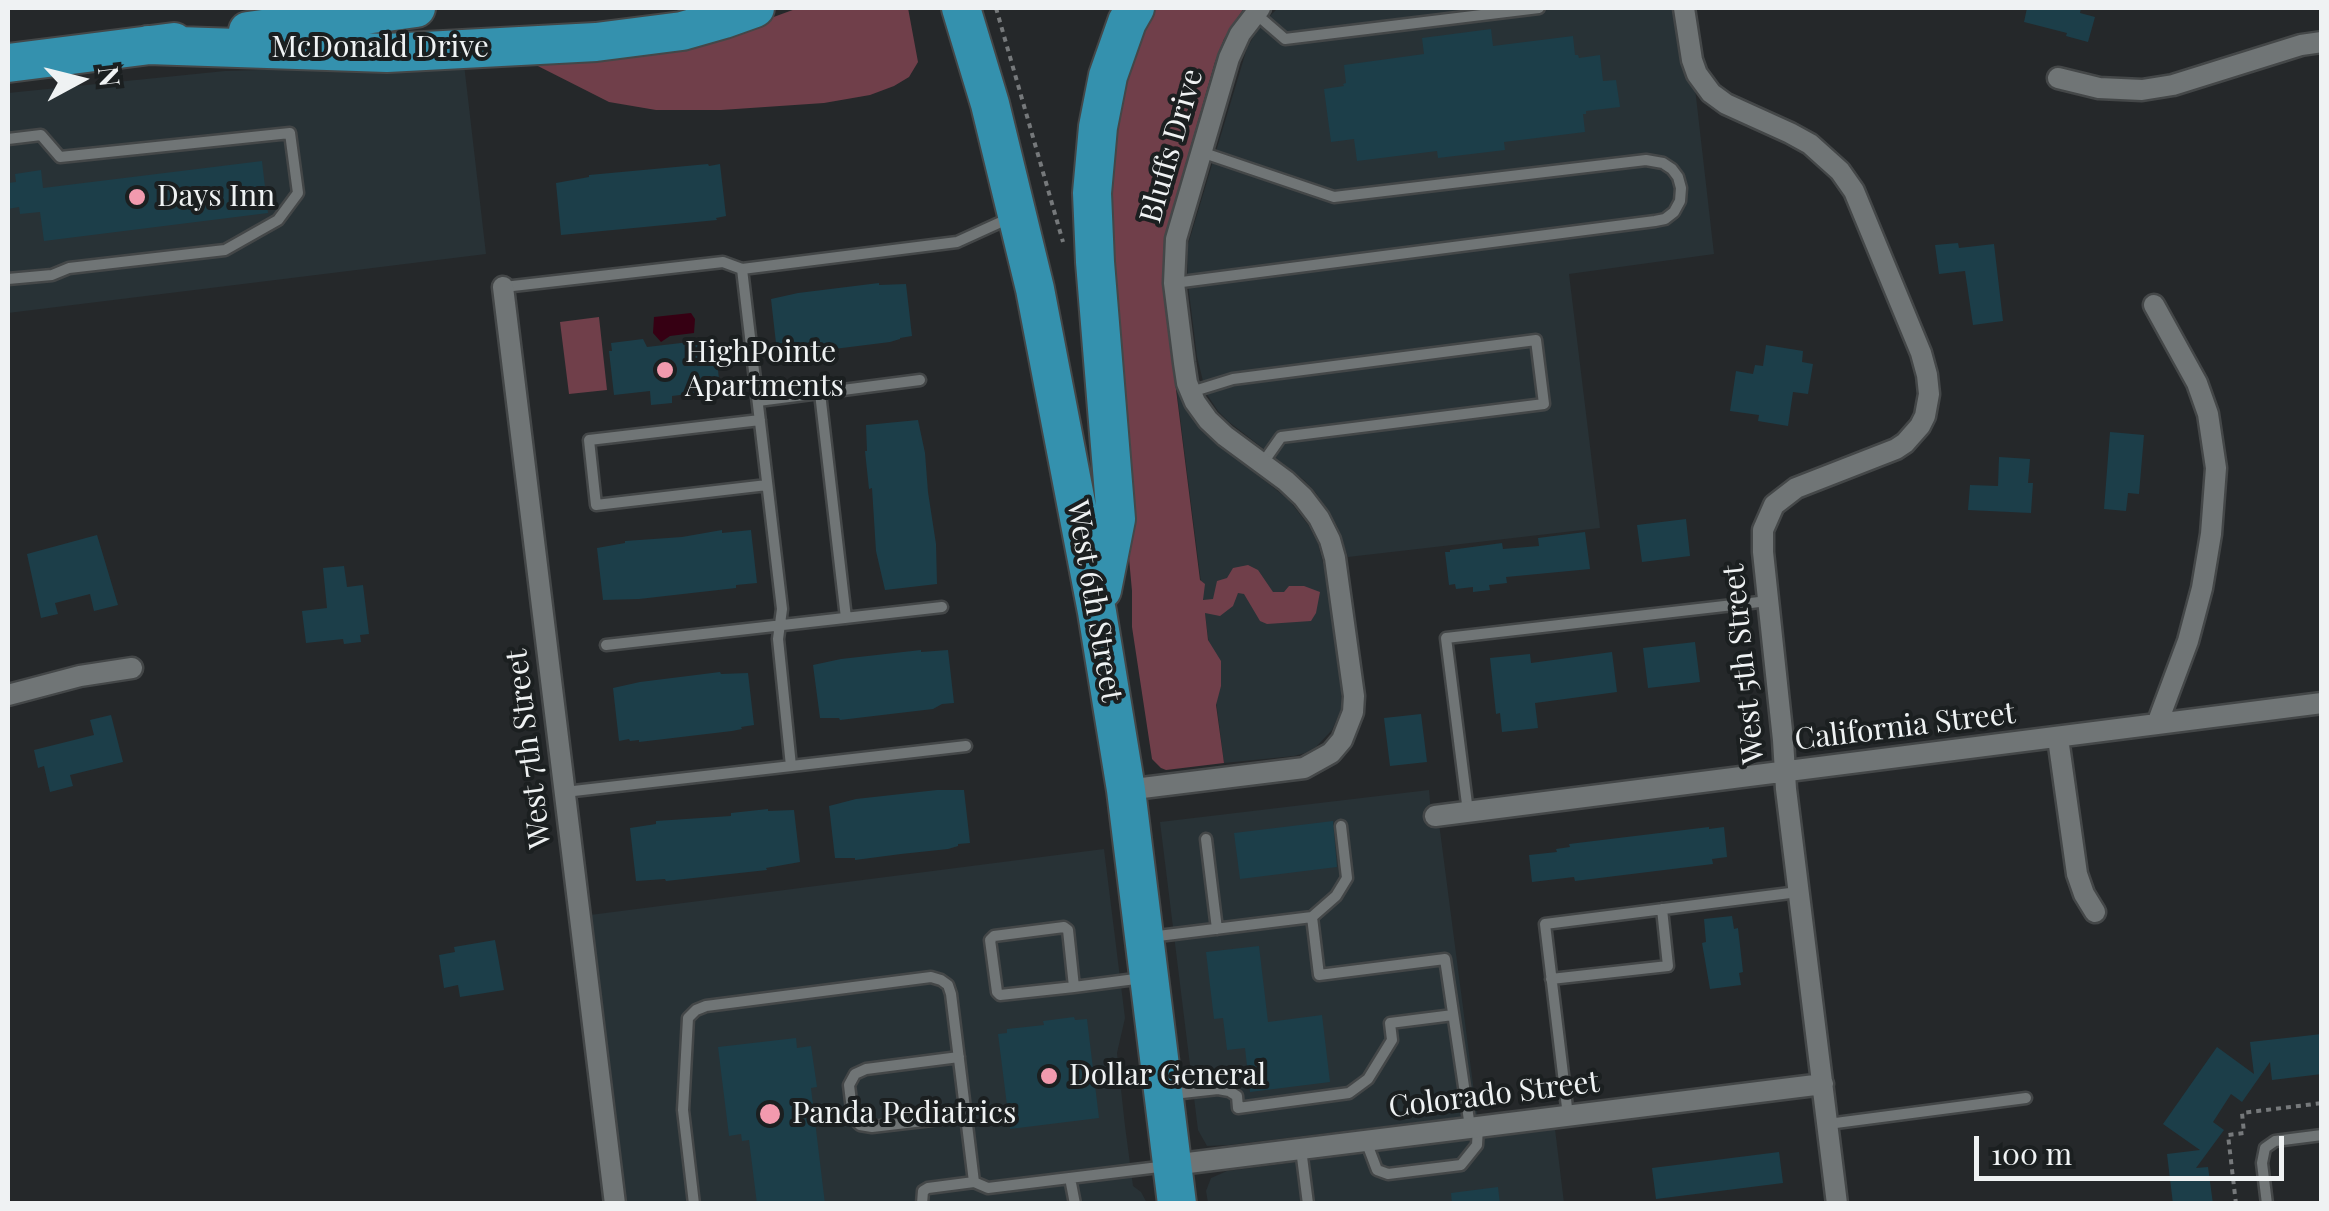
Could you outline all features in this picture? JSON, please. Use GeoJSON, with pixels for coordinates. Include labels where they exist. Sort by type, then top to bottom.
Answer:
{"type":"FeatureCollection","features":[{"type":"Feature","properties":{"kind":"highway","name":"McDonald Drive"},"geometry":{"type":"LineString","coordinates":[[148,45],[291,8]]}},
{"type":"Feature","properties":{"kind":"highway"},"geometry":{"type":"LineString","coordinates":[[8,63],[416,8]]}},
{"type":"Feature","properties":{"kind":"highway","name":"McDonald Drive"},"geometry":{"type":"LineString","coordinates":[[148,45],[387,53],[596,42],[682,30],[755,8]]}},
{"type":"Feature","properties":{"kind":"highway","name":"West 6th Street"},"geometry":{"type":"LineString","coordinates":[[961,8],[1018,214],[1097,612],[1126,790],[1177,1204]]}},
{"type":"Feature","properties":{"kind":"highway"},"geometry":{"type":"LineString","coordinates":[[1097,612],[1116,519],[1092,193],[1098,126],[1108,76],[1135,8]]}},
{"type":"Feature","properties":{"kind":"street","name":"West 5th Street"},"geometry":{"type":"LineString","coordinates":[[1684,8],[1692,60],[1711,93],[1810,144],[1840,171],[1854,191],[1928,376],[1925,416],[1914,435],[1896,449],[1796,488],[1774,506],[1764,530],[1762,552],[1785,772],[1837,1204]]}},
{"type":"Feature","properties":{"kind":"street","name":"Bluffs Drive"},"geometry":{"type":"LineString","coordinates":[[1126,790],[1304,768],[1331,753],[1350,725],[1354,696],[1330,540],[1318,518],[1286,481],[1208,420],[1191,392],[1184,364],[1174,284],[1176,239],[1228,58],[1257,10]]}},
{"type":"Feature","properties":{"kind":"street"},"geometry":{"type":"LineString","coordinates":[[2058,78],[2099,88],[2142,90],[2173,85],[2300,44],[2322,42]]}},
{"type":"Feature","properties":{"kind":"street","name":"West 7th Street"},"geometry":{"type":"LineString","coordinates":[[503,287],[615,1204]]}},
{"type":"Feature","properties":{"kind":"street"},"geometry":{"type":"LineString","coordinates":[[2154,305],[2197,382],[2210,424],[2216,468],[2212,534],[2202,588],[2158,724]]}},
{"type":"Feature","properties":{"kind":"street"},"geometry":{"type":"LineString","coordinates":[[8,695],[80,676],[132,668]]}},
{"type":"Feature","properties":{"kind":"street","name":"California Street"},"geometry":{"type":"LineString","coordinates":[[1436,816],[2322,703]]}},
{"type":"Feature","properties":{"kind":"street"},"geometry":{"type":"LineString","coordinates":[[2058,738],[2077,874],[2095,912]]}},
{"type":"Feature","properties":{"kind":"street","name":"Colorado Street"},"geometry":{"type":"LineString","coordinates":[[1172,1166],[1823,1084]]}},
{"type":"Feature","properties":{"kind":"lane"},"geometry":{"type":"LineString","coordinates":[[1257,10],[1286,38],[1539,8]]}},
{"type":"Feature","properties":{"kind":"lane"},"geometry":{"type":"LineString","coordinates":[[8,138],[41,134],[60,157],[290,133],[298,193],[278,220],[225,250],[8,279]]}},
{"type":"Feature","properties":{"kind":"lane"},"geometry":{"type":"LineString","coordinates":[[1174,284],[1655,222],[1674,212],[1680,201],[1681,188],[1672,168],[1646,160],[1334,197],[1201,152]]}},
{"type":"Feature","properties":{"kind":"lane"},"geometry":{"type":"LineString","coordinates":[[503,287],[723,262],[742,269],[957,242],[1018,214]]}},
{"type":"Feature","properties":{"kind":"lane"},"geometry":{"type":"LineString","coordinates":[[742,269],[782,609],[778,639],[791,766]]}},
{"type":"Feature","properties":{"kind":"lane"},"geometry":{"type":"LineString","coordinates":[[1191,392],[1233,379],[1536,340],[1544,404],[1281,437],[1262,464]]}},
{"type":"Feature","properties":{"kind":"lane"},"geometry":{"type":"LineString","coordinates":[[758,401],[920,380]]}},
{"type":"Feature","properties":{"kind":"lane"},"geometry":{"type":"LineString","coordinates":[[820,393],[846,618]]}},
{"type":"Feature","properties":{"kind":"lane"},"geometry":{"type":"LineString","coordinates":[[760,420],[589,440],[594,488],[596,504],[767,485]]}},
{"type":"Feature","properties":{"kind":"lane"},"geometry":{"type":"LineString","coordinates":[[1468,812],[1446,638],[1768,601]]}},
{"type":"Feature","properties":{"kind":"lane"},"geometry":{"type":"LineString","coordinates":[[606,645],[942,607]]}},
{"type":"Feature","properties":{"kind":"lane"},"geometry":{"type":"LineString","coordinates":[[564,792],[966,746]]}},
{"type":"Feature","properties":{"kind":"lane"},"geometry":{"type":"LineString","coordinates":[[1144,938],[1312,918],[1336,896],[1348,878],[1341,826]]}},
{"type":"Feature","properties":{"kind":"lane"},"geometry":{"type":"LineString","coordinates":[[1206,840],[1216,929]]}},
{"type":"Feature","properties":{"kind":"lane"},"geometry":{"type":"LineString","coordinates":[[1568,1116],[1545,924],[1798,892]]}},
{"type":"Feature","properties":{"kind":"lane"},"geometry":{"type":"LineString","coordinates":[[1551,979],[1668,966],[1662,909]]}},
{"type":"Feature","properties":{"kind":"lane"},"geometry":{"type":"LineString","coordinates":[[1312,918],[1319,975],[1445,959],[1477,1146],[1461,1165],[1388,1174],[1377,1170],[1366,1141]]}},
{"type":"Feature","properties":{"kind":"lane"},"geometry":{"type":"LineString","coordinates":[[1074,986],[1068,930],[1064,927],[994,936],[990,940],[1000,995],[1149,977]]}},
{"type":"Feature","properties":{"kind":"lane"},"geometry":{"type":"LineString","coordinates":[[694,1204],[683,1110],[688,1018],[696,1010],[931,977],[948,985],[951,994],[974,1182]]}},
{"type":"Feature","properties":{"kind":"lane"},"geometry":{"type":"LineString","coordinates":[[1164,1095],[1230,1090],[1237,1096],[1238,1108],[1350,1093],[1368,1079],[1392,1040],[1390,1023],[1452,1015]]}},
{"type":"Feature","properties":{"kind":"lane"},"geometry":{"type":"LineString","coordinates":[[959,1058],[866,1069],[854,1074],[849,1084],[853,1118],[860,1125],[872,1127],[966,1116]]}},
{"type":"Feature","properties":{"kind":"lane"},"geometry":{"type":"LineString","coordinates":[[1828,1124],[2026,1098]]}},
{"type":"Feature","properties":{"kind":"lane"},"geometry":{"type":"LineString","coordinates":[[2267,1204],[2264,1148],[2275,1141],[2322,1135]]}},
{"type":"Feature","properties":{"kind":"lane"},"geometry":{"type":"LineString","coordinates":[[1301,1150],[1308,1204]]}},
{"type":"Feature","properties":{"kind":"lane"},"geometry":{"type":"LineString","coordinates":[[922,1204],[923,1192],[928,1188],[974,1182],[988,1188],[1172,1166]]}},
{"type":"Feature","properties":{"kind":"lane"},"geometry":{"type":"LineString","coordinates":[[1070,1178],[1075,1204]]}},
{"type":"Feature","properties":{"kind":"path"},"geometry":{"type":"LineString","coordinates":[[996,8],[1064,247]]}},
{"type":"Feature","properties":{"kind":"shaded area"},"geometry":{"type":"Polygon","coordinates":[[[798,8],[908,8],[918,62],[909,77],[870,95],[824,103],[656,110],[609,102],[526,60],[733,32],[798,8]]]}},
{"type":"Feature","properties":{"kind":"shaded area"},"geometry":{"type":"Polygon","coordinates":[[[1152,8],[1244,8],[1215,62],[1164,239],[1163,286],[1200,580],[1205,584],[1203,600],[1213,599],[1217,581],[1227,578],[1233,568],[1248,565],[1258,570],[1273,592],[1304,586],[1320,592],[1311,621],[1267,624],[1260,621],[1244,594],[1238,593],[1233,606],[1220,616],[1205,613],[1208,640],[1221,661],[1216,705],[1224,763],[1166,770],[1152,759],[1132,627],[1102,263],[1119,92],[1152,8]]]}},
{"type":"Feature","properties":{"kind":"shaded area"},"geometry":{"type":"Polygon","coordinates":[[[1278,8],[1676,8],[1695,88],[1714,254],[1569,274],[1600,528],[1348,557],[1337,526],[1316,493],[1229,422],[1206,393],[1197,357],[1187,248],[1247,48],[1260,26],[1278,8]]]}},
{"type":"Feature","properties":{"kind":"shaded area"},"geometry":{"type":"Polygon","coordinates":[[[464,64],[486,254],[8,313],[8,93],[225,71],[464,64]]]}},
{"type":"Feature","properties":{"kind":"shaded area"},"geometry":{"type":"Polygon","coordinates":[[[691,313],[695,319],[694,333],[670,336],[661,342],[653,333],[654,317],[691,313]]]}},
{"type":"Feature","properties":{"kind":"shaded area"},"geometry":{"type":"Polygon","coordinates":[[[599,317],[607,390],[569,394],[560,322],[599,317]]]}},
{"type":"Feature","properties":{"kind":"shaded area"},"geometry":{"type":"Polygon","coordinates":[[[1175,377],[1184,403],[1207,435],[1289,500],[1318,543],[1326,575],[1341,710],[1332,730],[1305,753],[1224,763],[1175,377]]]}},
{"type":"Feature","properties":{"kind":"shaded area"},"geometry":{"type":"Polygon","coordinates":[[[1429,790],[1432,823],[1439,823],[1477,1115],[1207,1146],[1198,1130],[1160,822],[1429,790]]]}},
{"type":"Feature","properties":{"kind":"shaded area"},"geometry":{"type":"Polygon","coordinates":[[[1104,849],[1125,1018],[1117,1053],[1125,1126],[1133,1186],[1147,1203],[626,1203],[590,915],[1104,849]]]}},
{"type":"Feature","properties":{"kind":"shaded area"},"geometry":{"type":"Polygon","coordinates":[[[1555,1129],[1564,1203],[1208,1203],[1206,1191],[1211,1178],[1227,1171],[1555,1129]]]}},
{"type":"Feature","properties":{"kind":"building"},"geometry":{"type":"Polygon","coordinates":[[[2027,8],[2081,8],[2080,13],[2095,17],[2088,42],[2024,22],[2027,8]]]}},
{"type":"Feature","properties":{"kind":"building"},"geometry":{"type":"Polygon","coordinates":[[[1491,29],[1493,46],[1573,36],[1575,55],[1579,58],[1600,55],[1603,81],[1616,80],[1620,107],[1586,111],[1585,132],[1504,142],[1505,150],[1438,158],[1437,151],[1357,161],[1354,139],[1331,142],[1324,89],[1344,86],[1344,65],[1424,54],[1422,38],[1491,29]]]}},
{"type":"Feature","properties":{"kind":"building","name":"Days Inn"},"geometry":{"type":"Polygon","coordinates":[[[262,161],[268,213],[44,241],[40,212],[20,214],[19,207],[8,209],[8,183],[16,182],[15,174],[41,170],[43,188],[262,161]]]}},
{"type":"Feature","properties":{"kind":"building"},"geometry":{"type":"Polygon","coordinates":[[[720,164],[726,216],[561,235],[556,183],[589,175],[720,164]]]}},
{"type":"Feature","properties":{"kind":"building"},"geometry":{"type":"Polygon","coordinates":[[[1958,243],[1959,248],[1994,244],[2003,321],[1973,325],[1965,271],[1939,274],[1935,245],[1958,243]]]}},
{"type":"Feature","properties":{"kind":"building"},"geometry":{"type":"Polygon","coordinates":[[[879,283],[906,284],[912,336],[842,348],[777,352],[771,299],[879,283]]]}},
{"type":"Feature","properties":{"kind":"building","name":"HighPointe Apartments"},"geometry":{"type":"Polygon","coordinates":[[[643,339],[647,347],[715,339],[720,390],[672,396],[672,403],[651,405],[650,391],[614,395],[611,343],[643,339]]]}},
{"type":"Feature","properties":{"kind":"building"},"geometry":{"type":"Polygon","coordinates":[[[1766,345],[1803,351],[1802,362],[1813,364],[1808,394],[1793,392],[1788,426],[1758,421],[1759,415],[1730,411],[1736,371],[1753,374],[1755,365],[1763,366],[1766,345]]]}},
{"type":"Feature","properties":{"kind":"building"},"geometry":{"type":"Polygon","coordinates":[[[918,420],[936,544],[937,584],[885,590],[876,551],[865,451],[866,425],[918,420]]]}},
{"type":"Feature","properties":{"kind":"building"},"geometry":{"type":"Polygon","coordinates":[[[2110,432],[2144,435],[2139,494],[2128,493],[2126,511],[2104,509],[2110,432]]]}},
{"type":"Feature","properties":{"kind":"building"},"geometry":{"type":"Polygon","coordinates":[[[1999,457],[2030,459],[2031,513],[1968,510],[1970,485],[1998,486],[1999,457]]]}},
{"type":"Feature","properties":{"kind":"building"},"geometry":{"type":"Polygon","coordinates":[[[1686,519],[1690,556],[1642,562],[1637,525],[1686,519]]]}},
{"type":"Feature","properties":{"kind":"building"},"geometry":{"type":"Polygon","coordinates":[[[722,530],[751,530],[757,583],[603,600],[597,548],[722,530]]]}},
{"type":"Feature","properties":{"kind":"building"},"geometry":{"type":"Polygon","coordinates":[[[1585,532],[1590,569],[1506,577],[1507,583],[1473,592],[1473,587],[1456,589],[1455,584],[1449,585],[1445,552],[1450,550],[1502,543],[1503,549],[1539,546],[1538,538],[1585,532]]]}},
{"type":"Feature","properties":{"kind":"building"},"geometry":{"type":"Polygon","coordinates":[[[97,535],[118,605],[94,611],[90,594],[55,603],[58,614],[41,618],[27,554],[97,535]]]}},
{"type":"Feature","properties":{"kind":"building"},"geometry":{"type":"Polygon","coordinates":[[[344,566],[347,587],[363,585],[369,634],[360,635],[361,642],[344,644],[343,639],[306,643],[302,611],[327,608],[323,568],[344,566]]]}},
{"type":"Feature","properties":{"kind":"building"},"geometry":{"type":"Polygon","coordinates":[[[1695,642],[1700,682],[1648,688],[1643,648],[1695,642]]]}},
{"type":"Feature","properties":{"kind":"building"},"geometry":{"type":"Polygon","coordinates":[[[948,650],[954,703],[840,720],[820,718],[813,665],[948,650]]]}},
{"type":"Feature","properties":{"kind":"building"},"geometry":{"type":"Polygon","coordinates":[[[1612,652],[1617,692],[1535,703],[1538,728],[1502,732],[1500,713],[1496,714],[1490,658],[1530,654],[1531,663],[1612,652]]]}},
{"type":"Feature","properties":{"kind":"building"},"geometry":{"type":"Polygon","coordinates":[[[720,672],[748,673],[754,725],[732,731],[619,741],[613,688],[720,672]]]}},
{"type":"Feature","properties":{"kind":"building"},"geometry":{"type":"Polygon","coordinates":[[[1421,714],[1427,762],[1390,766],[1384,718],[1421,714]]]}},
{"type":"Feature","properties":{"kind":"building"},"geometry":{"type":"Polygon","coordinates":[[[111,715],[123,762],[70,775],[73,786],[50,792],[44,766],[38,768],[34,750],[94,735],[90,720],[111,715]]]}},
{"type":"Feature","properties":{"kind":"building"},"geometry":{"type":"Polygon","coordinates":[[[937,790],[964,790],[970,843],[855,860],[835,858],[829,806],[937,790]]]}},
{"type":"Feature","properties":{"kind":"building"},"geometry":{"type":"Polygon","coordinates":[[[768,809],[794,810],[800,862],[767,870],[636,881],[630,828],[656,821],[731,816],[768,809]]]}},
{"type":"Feature","properties":{"kind":"building"},"geometry":{"type":"Polygon","coordinates":[[[1333,821],[1337,867],[1240,879],[1234,833],[1333,821]]]}},
{"type":"Feature","properties":{"kind":"building"},"geometry":{"type":"Polygon","coordinates":[[[1724,827],[1727,857],[1712,859],[1713,864],[1575,881],[1574,877],[1532,882],[1529,855],[1557,852],[1556,849],[1570,847],[1569,844],[1724,827]]]}},
{"type":"Feature","properties":{"kind":"building"},"geometry":{"type":"Polygon","coordinates":[[[1732,916],[1734,929],[1738,928],[1741,985],[1710,989],[1702,943],[1706,942],[1704,919],[1732,916]]]}},
{"type":"Feature","properties":{"kind":"building"},"geometry":{"type":"Polygon","coordinates":[[[495,940],[504,990],[460,997],[458,985],[444,988],[439,955],[455,952],[454,947],[495,940]]]}},
{"type":"Feature","properties":{"kind":"building"},"geometry":{"type":"Polygon","coordinates":[[[1259,946],[1268,1022],[1322,1015],[1330,1082],[1250,1092],[1245,1048],[1227,1050],[1223,1018],[1214,1019],[1206,952],[1259,946]]]}},
{"type":"Feature","properties":{"kind":"building","name":"Dollar General"},"geometry":{"type":"Polygon","coordinates":[[[1074,1017],[1087,1019],[1099,1118],[1010,1129],[998,1034],[1074,1017]]]}},
{"type":"Feature","properties":{"kind":"building"},"geometry":{"type":"Polygon","coordinates":[[[2322,1034],[2322,1074],[2272,1080],[2270,1062],[2242,1102],[2231,1094],[2213,1122],[2224,1130],[2196,1168],[2208,1167],[2213,1204],[2173,1204],[2167,1154],[2200,1150],[2163,1124],[2217,1047],[2254,1074],[2250,1042],[2322,1034]]]}},
{"type":"Feature","properties":{"kind":"building","name":"Panda Pediatrics"},"geometry":{"type":"Polygon","coordinates":[[[796,1038],[797,1048],[811,1046],[817,1087],[811,1088],[825,1204],[757,1204],[749,1140],[742,1141],[741,1134],[729,1136],[718,1047],[796,1038]]]}},
{"type":"Feature","properties":{"kind":"building"},"geometry":{"type":"Polygon","coordinates":[[[1779,1152],[1783,1183],[1656,1199],[1652,1168],[1779,1152]]]}},
{"type":"Feature","properties":{"kind":"building"},"geometry":{"type":"Polygon","coordinates":[[[1498,1187],[1500,1204],[1452,1204],[1451,1193],[1498,1187]]]}},
{"type":"Feature","properties":{"kind":"place","name":"Days Inn"},"geometry":{"type":"Point","coordinates":[137,197]}},
{"type":"Feature","properties":{"kind":"place","name":"HighPointe Apartments"},"geometry":{"type":"Point","coordinates":[665,370]}},
{"type":"Feature","properties":{"kind":"place","name":"Dollar General"},"geometry":{"type":"Point","coordinates":[1049,1076]}},
{"type":"Feature","properties":{"kind":"place","name":"Panda Pediatrics"},"geometry":{"type":"Point","coordinates":[770,1114]}}]}
